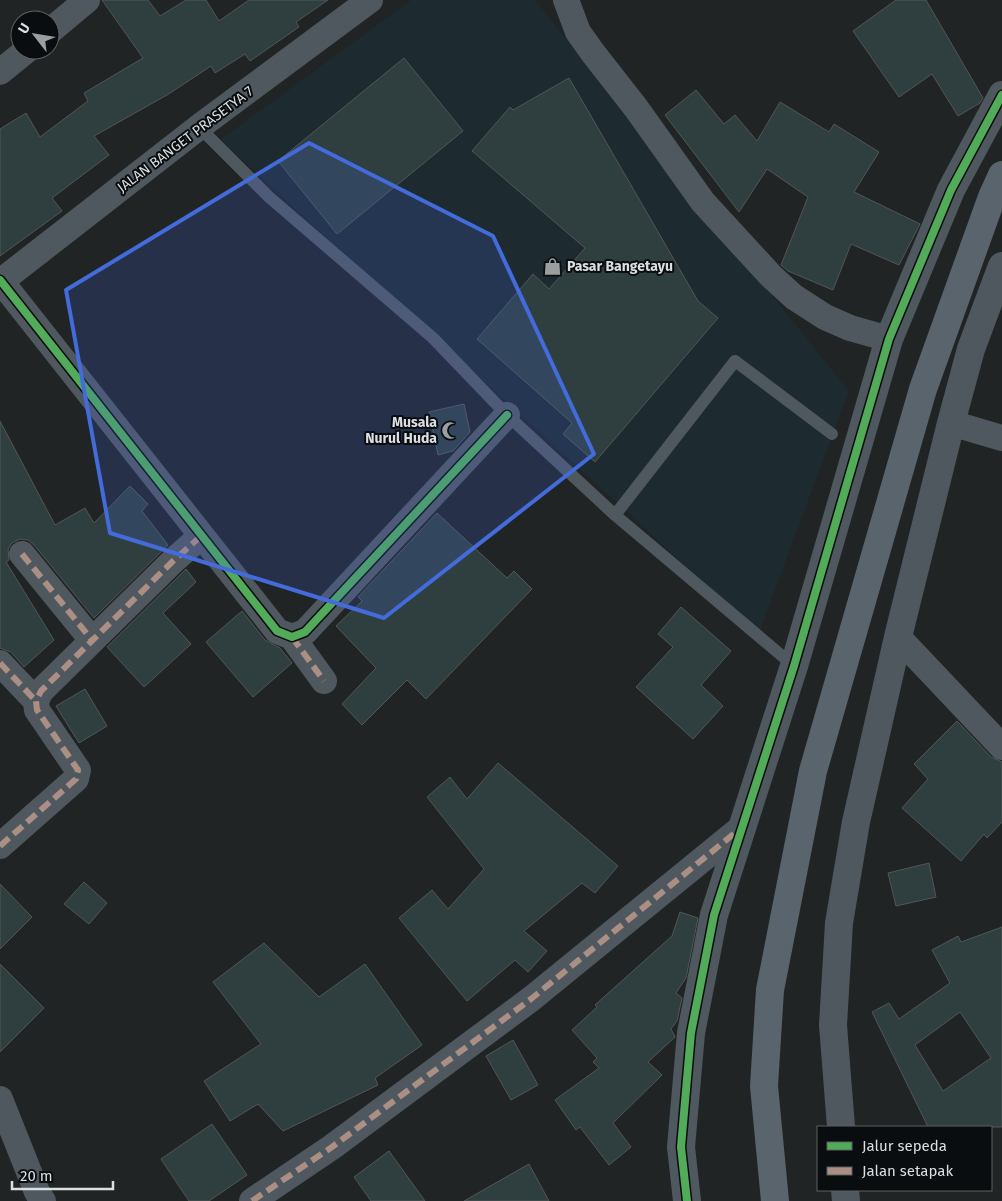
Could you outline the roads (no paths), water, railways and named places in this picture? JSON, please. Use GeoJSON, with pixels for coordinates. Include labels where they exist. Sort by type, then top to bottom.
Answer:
{"type":"FeatureCollection","features":[{"type":"Feature","properties":{"kind":"main road"},"geometry":{"type":"LineString","coordinates":[[775,1201],[764,1086],[770,990],[813,771],[923,389],[992,197],[1002,176]]}},
{"type":"Feature","properties":{"kind":"street"},"geometry":{"type":"LineString","coordinates":[[60,23],[87,0]]}},
{"type":"Feature","properties":{"kind":"street","name":"JALAN BANGET PRASETYA 7"},"geometry":{"type":"LineString","coordinates":[[0,281],[199,127],[370,0]]}},
{"type":"Feature","properties":{"kind":"street"},"geometry":{"type":"LineString","coordinates":[[566,0],[578,32],[588,46],[636,108],[704,202],[771,276],[794,297],[825,317],[850,328],[889,339]]}},
{"type":"Feature","properties":{"kind":"street"},"geometry":{"type":"LineString","coordinates":[[0,72],[15,60]]}},
{"type":"Feature","properties":{"kind":"street"},"geometry":{"type":"LineString","coordinates":[[687,1201],[681,1147],[691,1034],[714,915],[794,666],[889,339],[951,190],[1002,95]]}},
{"type":"Feature","properties":{"kind":"street"},"geometry":{"type":"LineString","coordinates":[[840,1126],[833,1025],[839,923],[856,822],[898,636],[951,422],[971,349],[1002,266]]}},
{"type":"Feature","properties":{"kind":"street"},"geometry":{"type":"LineString","coordinates":[[0,281],[200,537],[277,631],[292,636],[305,632],[507,415]]}},
{"type":"Feature","properties":{"kind":"street"},"geometry":{"type":"LineString","coordinates":[[951,422],[1002,438]]}},
{"type":"Feature","properties":{"kind":"street"},"geometry":{"type":"LineString","coordinates":[[0,846],[76,779],[78,770],[36,710],[36,701],[41,691],[200,537]]}},
{"type":"Feature","properties":{"kind":"street"},"geometry":{"type":"LineString","coordinates":[[22,554],[92,640]]}},
{"type":"Feature","properties":{"kind":"street"},"geometry":{"type":"LineString","coordinates":[[292,636],[324,681]]}},
{"type":"Feature","properties":{"kind":"street"},"geometry":{"type":"LineString","coordinates":[[898,636],[1002,746]]}},
{"type":"Feature","properties":{"kind":"street"},"geometry":{"type":"LineString","coordinates":[[0,663],[36,701]]}},
{"type":"Feature","properties":{"kind":"street"},"geometry":{"type":"LineString","coordinates":[[252,1201],[332,1147],[531,999],[741,828]]}},
{"type":"Feature","properties":{"kind":"street"},"geometry":{"type":"LineString","coordinates":[[0,1099],[37,1192],[43,1201]]}},
{"type":"Feature","properties":{"kind":"lane"},"geometry":{"type":"LineString","coordinates":[[199,127],[269,197],[433,338],[507,415],[615,515],[794,666]]}},
{"type":"Feature","properties":{"kind":"lane"},"geometry":{"type":"LineString","coordinates":[[615,515],[735,361],[832,434]]}},
{"type":"Feature","properties":{"kind":"place","name":"Pasar Bangetayu"},"geometry":{"type":"Point","coordinates":[553,266]}},
{"type":"Feature","properties":{"kind":"place","name":"Musala Nurul Huda"},"geometry":{"type":"Point","coordinates":[451,430]}}]}
